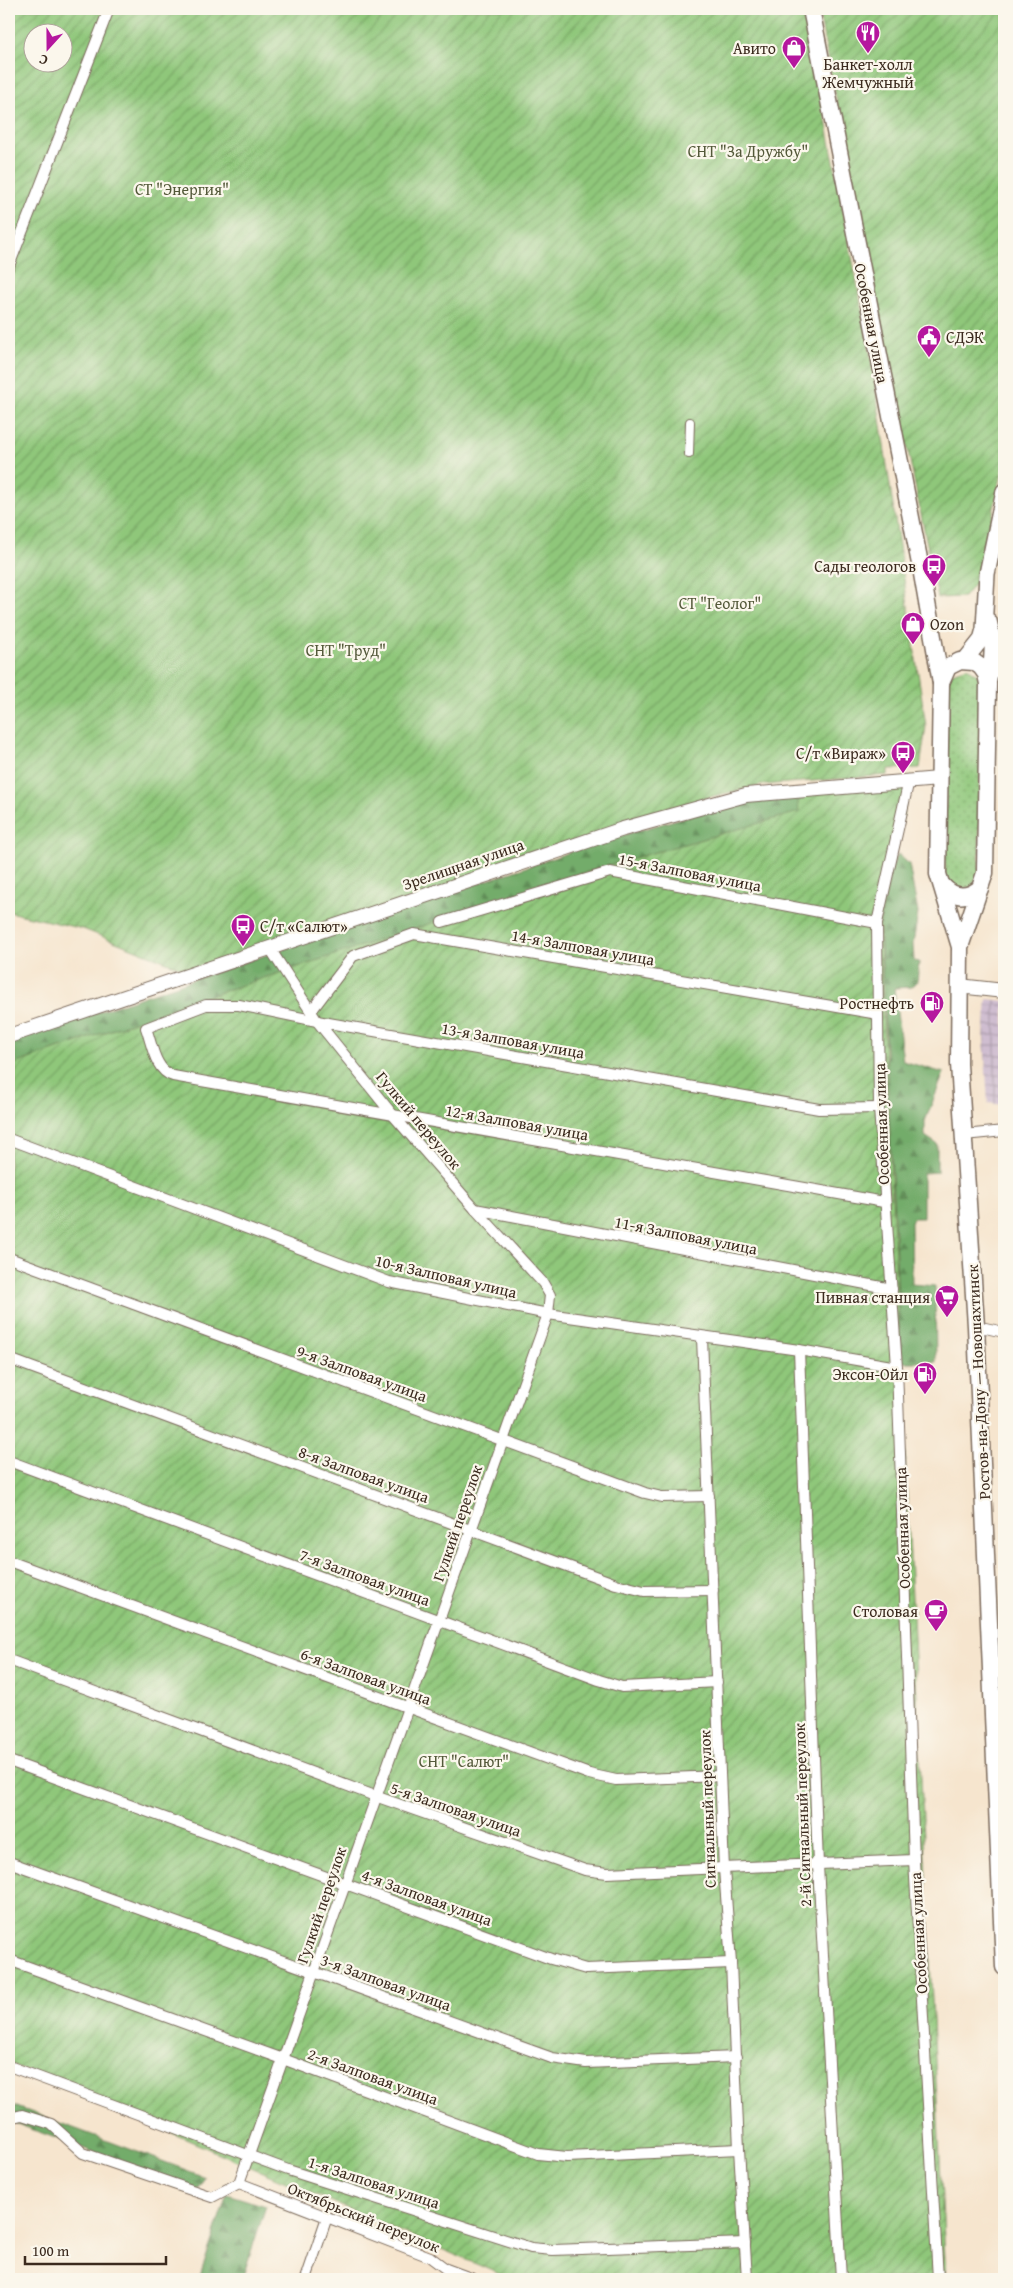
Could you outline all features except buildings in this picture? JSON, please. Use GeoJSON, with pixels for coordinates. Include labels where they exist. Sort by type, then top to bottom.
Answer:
{"type":"FeatureCollection","features":[{"type":"Feature","properties":{"kind":"main road","name":"Особенная улица"},"geometry":{"type":"LineString","coordinates":[[811,9],[934,638],[941,683],[938,874],[960,947]]}},
{"type":"Feature","properties":{"kind":"main road"},"geometry":{"type":"LineString","coordinates":[[962,661],[981,640],[984,629],[987,574],[1004,491]]}},
{"type":"Feature","properties":{"kind":"main road"},"geometry":{"type":"LineString","coordinates":[[960,947],[985,873],[988,684],[992,662],[992,630],[984,603]]}},
{"type":"Feature","properties":{"kind":"main road"},"geometry":{"type":"LineString","coordinates":[[934,638],[946,651],[962,661]]}},
{"type":"Feature","properties":{"kind":"main road"},"geometry":{"type":"LineString","coordinates":[[941,683],[945,671],[953,664],[962,661],[974,662],[981,667],[986,674],[988,684]]}},
{"type":"Feature","properties":{"kind":"main road"},"geometry":{"type":"LineString","coordinates":[[942,885],[950,893],[962,896],[974,893],[980,888]]}},
{"type":"Feature","properties":{"kind":"main road","name":"Ростов-на-Дону — Новошахтинск"},"geometry":{"type":"LineString","coordinates":[[960,947],[959,1064],[976,1326],[1004,1967]]}},
{"type":"Feature","properties":{"kind":"street"},"geometry":{"type":"LineString","coordinates":[[9,266],[109,9]]}},
{"type":"Feature","properties":{"kind":"street"},"geometry":{"type":"LineString","coordinates":[[689,454],[690,422]]}},
{"type":"Feature","properties":{"kind":"street","name":"Зрелищная улица"},"geometry":{"type":"LineString","coordinates":[[9,1036],[622,829],[746,795],[939,779]]}},
{"type":"Feature","properties":{"kind":"street","name":"Особенная улица"},"geometry":{"type":"LineString","coordinates":[[909,780],[877,923],[879,1108],[884,1202],[897,1367],[914,1860],[938,2279]]}},
{"type":"Feature","properties":{"kind":"street","name":"15-я Залповая улица"},"geometry":{"type":"LineString","coordinates":[[442,922],[610,872],[877,923]]}},
{"type":"Feature","properties":{"kind":"street","name":"14-я Залповая улица"},"geometry":{"type":"LineString","coordinates":[[312,1010],[353,956],[414,934],[878,1014]]}},
{"type":"Feature","properties":{"kind":"street","name":"Гулкий переулок"},"geometry":{"type":"LineString","coordinates":[[239,2183],[344,1883],[548,1314],[550,1295],[543,1283],[475,1210],[392,1114],[317,1021],[312,1010],[269,948]]}},
{"type":"Feature","properties":{"kind":"street"},"geometry":{"type":"LineString","coordinates":[[959,986],[1004,991]]}},
{"type":"Feature","properties":{"kind":"street","name":"13-я Залповая улица"},"geometry":{"type":"LineString","coordinates":[[146,1028],[206,1006],[238,1005],[317,1021],[819,1109],[879,1108]]}},
{"type":"Feature","properties":{"kind":"street","name":"12-я Залповая улица"},"geometry":{"type":"LineString","coordinates":[[146,1028],[160,1066],[166,1074],[884,1202]]}},
{"type":"Feature","properties":{"kind":"street"},"geometry":{"type":"LineString","coordinates":[[964,1135],[1004,1131]]}},
{"type":"Feature","properties":{"kind":"street","name":"10-я Залповая улица"},"geometry":{"type":"LineString","coordinates":[[9,1139],[389,1282],[548,1314],[702,1338],[799,1350],[897,1367]]}},
{"type":"Feature","properties":{"kind":"street","name":"11-я Залповая улица"},"geometry":{"type":"LineString","coordinates":[[475,1210],[892,1289]]}},
{"type":"Feature","properties":{"kind":"street","name":"9-я Залповая улица"},"geometry":{"type":"LineString","coordinates":[[9,1258],[662,1497],[709,1496]]}},
{"type":"Feature","properties":{"kind":"street"},"geometry":{"type":"LineString","coordinates":[[976,1326],[1004,1332]]}},
{"type":"Feature","properties":{"kind":"street","name":"Сигнальный переулок"},"geometry":{"type":"LineString","coordinates":[[702,1338],[724,1868],[731,1962],[747,2279]]}},
{"type":"Feature","properties":{"kind":"street","name":"2-й Сигнальный переулок"},"geometry":{"type":"LineString","coordinates":[[799,1350],[818,1865],[841,2279]]}},
{"type":"Feature","properties":{"kind":"street","name":"8-я Залповая улица"},"geometry":{"type":"LineString","coordinates":[[9,1359],[616,1584],[644,1591],[713,1590]]}},
{"type":"Feature","properties":{"kind":"street","name":"7-я Залповая улица"},"geometry":{"type":"LineString","coordinates":[[9,1462],[599,1680],[622,1687],[717,1682]]}},
{"type":"Feature","properties":{"kind":"street","name":"6-я Залповая улица"},"geometry":{"type":"LineString","coordinates":[[9,1561],[407,1708],[598,1776],[616,1780],[720,1776]]}},
{"type":"Feature","properties":{"kind":"street","name":"5-я Залповая улица"},"geometry":{"type":"LineString","coordinates":[[9,1660],[375,1796],[585,1870],[607,1873],[914,1860]]}},
{"type":"Feature","properties":{"kind":"street","name":"4-я Залповая улица"},"geometry":{"type":"LineString","coordinates":[[9,1762],[551,1959],[586,1969],[731,1962]]}},
{"type":"Feature","properties":{"kind":"street","name":"3-я Залповая улица"},"geometry":{"type":"LineString","coordinates":[[9,1862],[552,2058],[586,2063],[736,2057]]}},
{"type":"Feature","properties":{"kind":"street","name":"2-я Залповая улица"},"geometry":{"type":"LineString","coordinates":[[9,1960],[538,2154],[567,2157],[739,2149]]}},
{"type":"Feature","properties":{"kind":"street","name":"1-я Залповая улица"},"geometry":{"type":"LineString","coordinates":[[9,2066],[288,2170],[531,2248],[553,2250],[745,2243]]}},
{"type":"Feature","properties":{"kind":"street"},"geometry":{"type":"LineString","coordinates":[[9,2118],[22,2115],[51,2124],[83,2153],[212,2197],[239,2183]]}},
{"type":"Feature","properties":{"kind":"street","name":"Октябрьский переулок"},"geometry":{"type":"LineString","coordinates":[[239,2183],[430,2257],[445,2274],[473,2279]]}},
{"type":"Feature","properties":{"kind":"street"},"geometry":{"type":"LineString","coordinates":[[306,2279],[327,2217]]}},
{"type":"Feature","properties":{"kind":"shaded area"},"geometry":{"type":"Polygon","coordinates":[[[987,999],[1004,1001],[1004,1105],[988,1103],[984,1038],[987,999]]]}},
{"type":"Feature","properties":{"kind":"green space"},"geometry":{"type":"Polygon","coordinates":[[[9,9],[805,9],[870,352],[926,726],[920,768],[888,769],[888,775],[762,785],[705,798],[410,899],[187,970],[83,929],[9,912],[9,9]]]}},
{"type":"Feature","properties":{"kind":"green space"},"geometry":{"type":"Polygon","coordinates":[[[818,9],[1004,9],[1004,464],[978,579],[964,597],[938,598],[818,9]]]}},
{"type":"Feature","properties":{"kind":"green space"},"geometry":{"type":"Polygon","coordinates":[[[967,667],[981,678],[979,873],[972,887],[956,889],[945,877],[947,683],[950,674],[967,667]]]}},
{"type":"Feature","properties":{"kind":"green space","name":"СНТ \"Салют\""},"geometry":{"type":"Polygon","coordinates":[[[910,784],[880,921],[881,974],[946,2279],[511,2279],[9,2063],[9,1066],[197,1000],[606,866],[799,812],[797,792],[910,784]]]}},
{"type":"Feature","properties":{"kind":"green space"},"geometry":{"type":"Polygon","coordinates":[[[797,792],[800,812],[606,866],[197,1000],[9,1066],[9,1042],[603,841],[760,795],[797,792]]]}},
{"type":"Feature","properties":{"kind":"green space"},"geometry":{"type":"Polygon","coordinates":[[[898,854],[909,864],[918,913],[913,944],[914,961],[919,962],[917,982],[912,987],[894,988],[903,1061],[944,1073],[925,1121],[925,1136],[937,1144],[937,1172],[923,1173],[923,1218],[913,1218],[911,1223],[912,1284],[935,1286],[936,1362],[901,1362],[880,923],[890,873],[898,854]]]}},
{"type":"Feature","properties":{"kind":"green space"},"geometry":{"type":"Polygon","coordinates":[[[9,2104],[205,2177],[197,2190],[9,2121],[9,2104]]]}},
{"type":"Feature","properties":{"kind":"green space"},"geometry":{"type":"Polygon","coordinates":[[[227,2194],[266,2206],[242,2279],[199,2279],[227,2194]]]}},
{"type":"Feature","properties":{"kind":"place","name":"Банкет-холл Жемчужный"},"geometry":{"type":"Point","coordinates":[868,54]}},
{"type":"Feature","properties":{"kind":"place","name":"Авито"},"geometry":{"type":"Point","coordinates":[794,69]}},
{"type":"Feature","properties":{"kind":"place","name":"СДЭК"},"geometry":{"type":"Point","coordinates":[929,358]}},
{"type":"Feature","properties":{"kind":"place","name":"Сады геологов"},"geometry":{"type":"Point","coordinates":[934,587]}},
{"type":"Feature","properties":{"kind":"place","name":"Ozon"},"geometry":{"type":"Point","coordinates":[913,645]}},
{"type":"Feature","properties":{"kind":"place","name":"С/т «Вираж»"},"geometry":{"type":"Point","coordinates":[903,774]}},
{"type":"Feature","properties":{"kind":"place","name":"С/т «Салют»"},"geometry":{"type":"Point","coordinates":[243,947]}},
{"type":"Feature","properties":{"kind":"place","name":"Ростнефть"},"geometry":{"type":"Point","coordinates":[932,1024]}},
{"type":"Feature","properties":{"kind":"place","name":"Пивная станция"},"geometry":{"type":"Point","coordinates":[947,1318]}},
{"type":"Feature","properties":{"kind":"place","name":"Эксон-Ойл"},"geometry":{"type":"Point","coordinates":[925,1395]}},
{"type":"Feature","properties":{"kind":"place","name":"Столовая"},"geometry":{"type":"Point","coordinates":[936,1632]}},
{"type":"Feature","properties":{"kind":"park label","name":"СНТ \"За Дружбу\""},"geometry":{"type":"Point","coordinates":[748,151]}},
{"type":"Feature","properties":{"kind":"park label","name":"СТ \"Энергия\""},"geometry":{"type":"Point","coordinates":[182,189]}},
{"type":"Feature","properties":{"kind":"park label","name":"СТ \"Геолог\""},"geometry":{"type":"Point","coordinates":[720,603]}},
{"type":"Feature","properties":{"kind":"park label","name":"СНТ \"Труд\""},"geometry":{"type":"Point","coordinates":[346,650]}}]}
